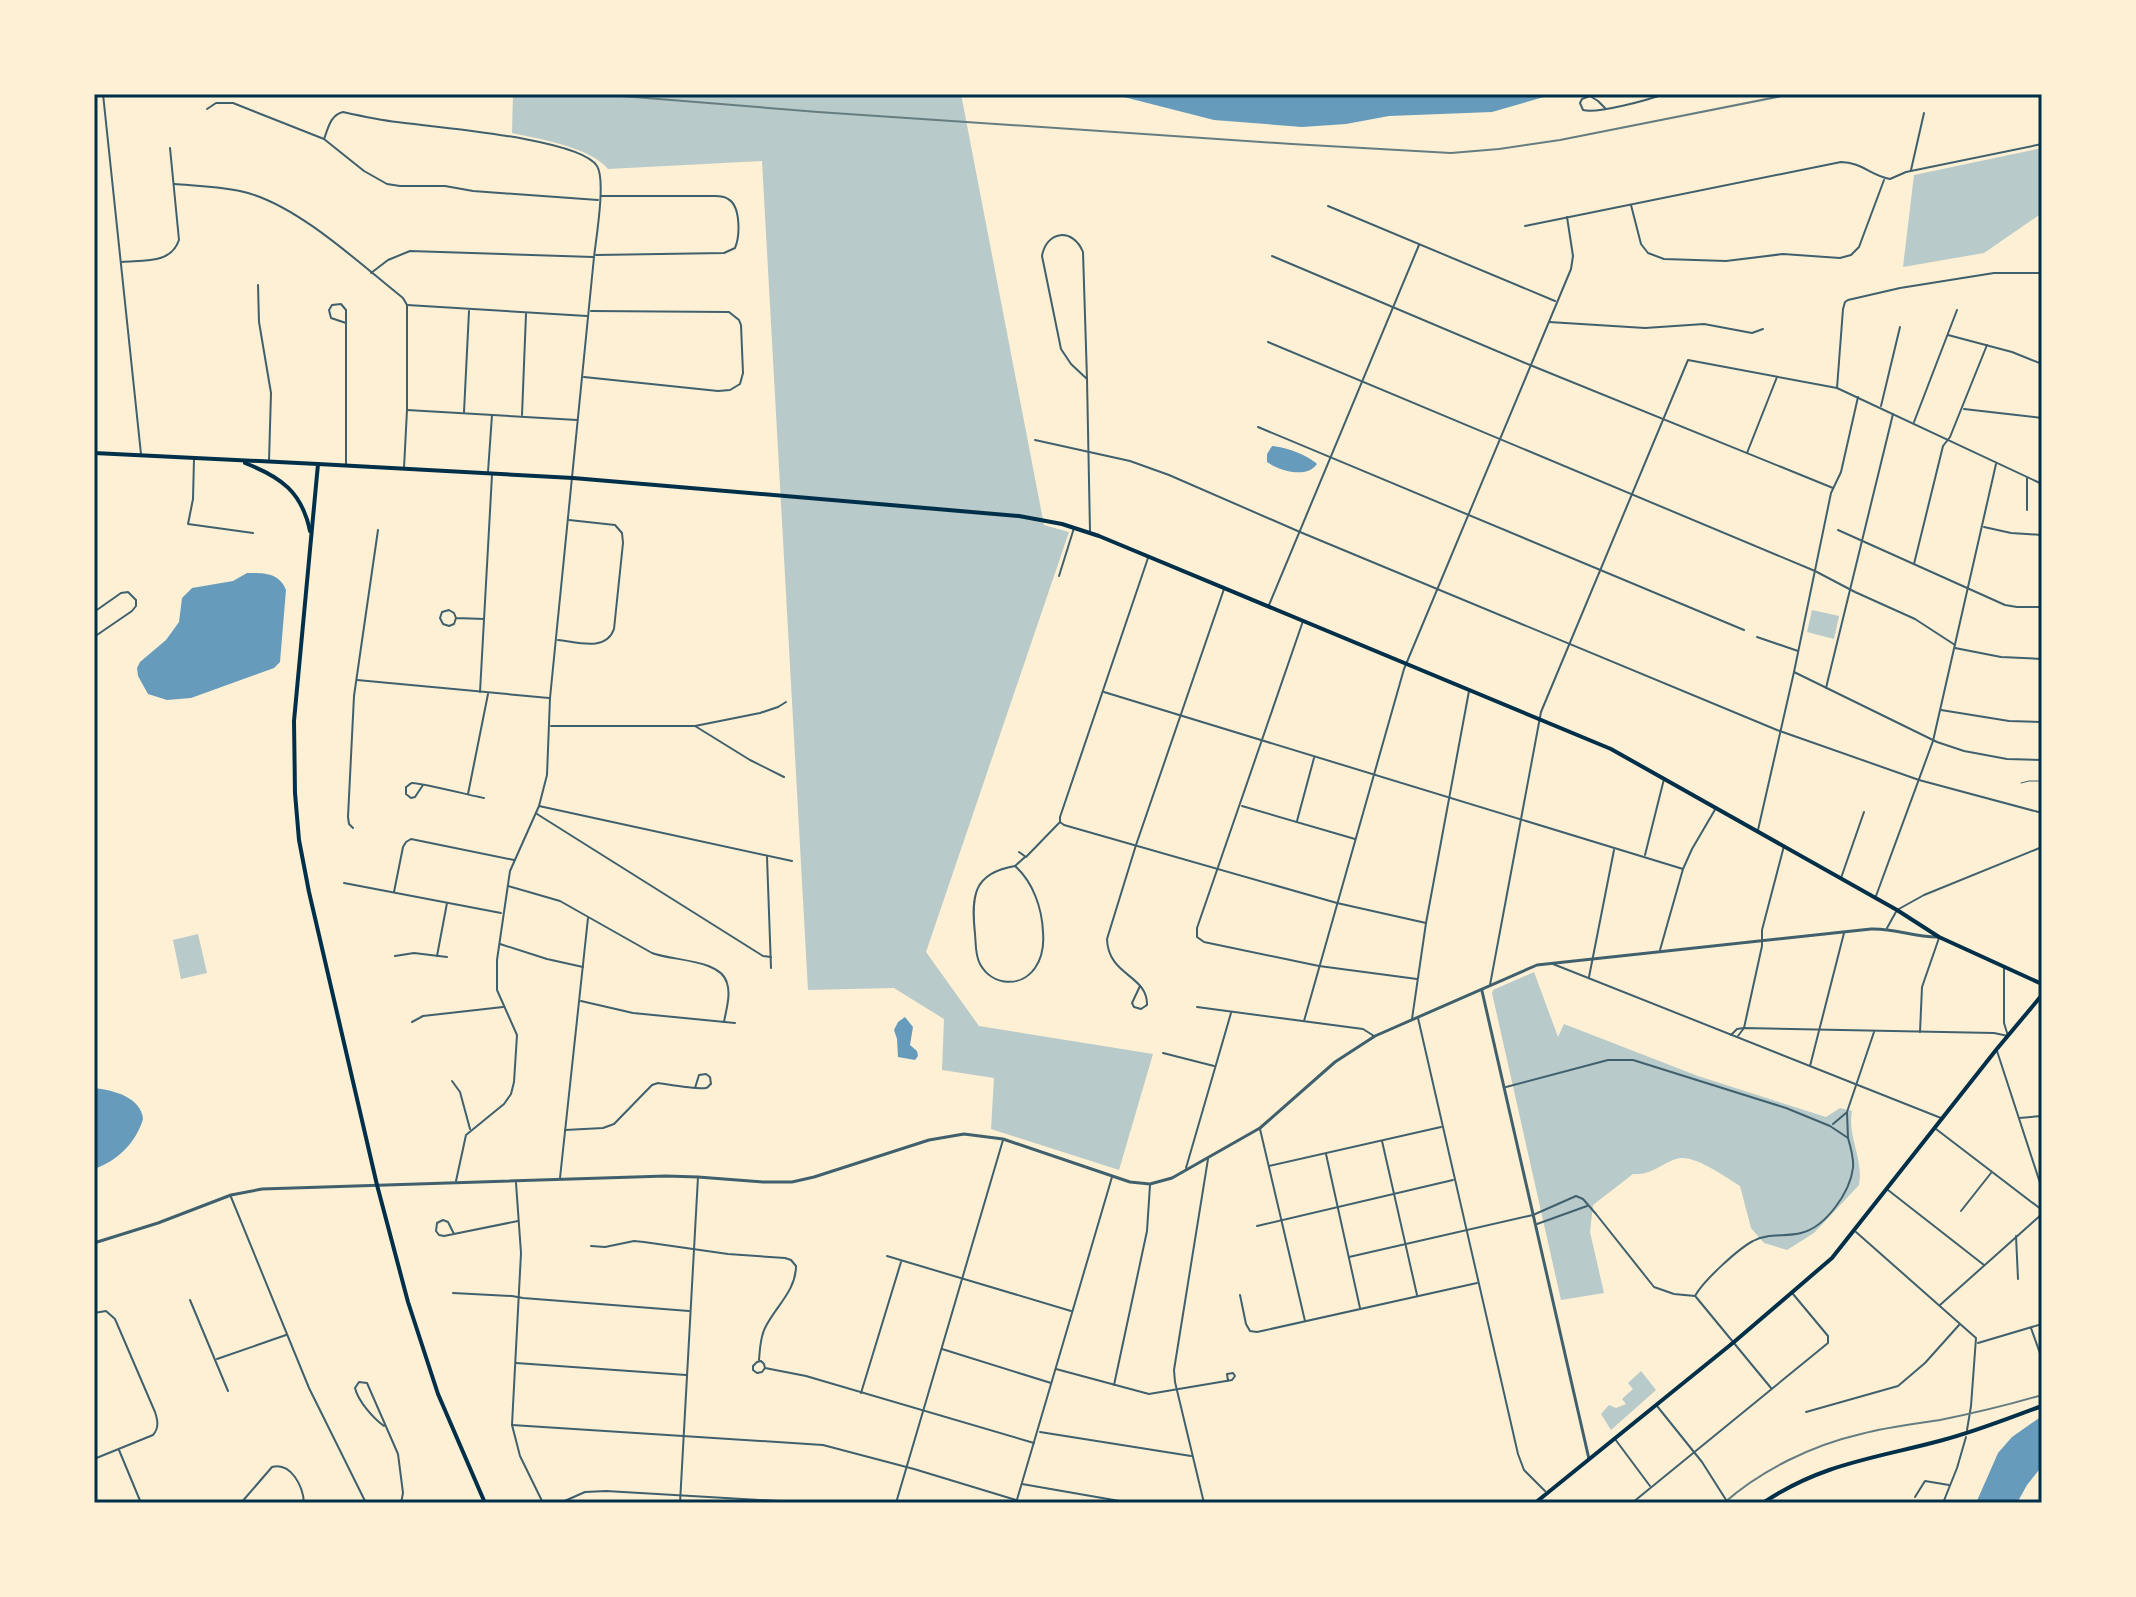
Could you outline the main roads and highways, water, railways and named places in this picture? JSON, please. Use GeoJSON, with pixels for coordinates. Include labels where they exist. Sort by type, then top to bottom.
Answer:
{"type":"FeatureCollection","features":[{"type":"Feature","properties":{"kind":"main road"},"geometry":{"type":"LineString","coordinates":[[94,453],[573,478],[1019,516],[1074,527],[1611,749],[1875,897],[1939,937],[2042,984]]}},
{"type":"Feature","properties":{"kind":"main road"},"geometry":{"type":"LineString","coordinates":[[239,461],[271,474],[292,491],[302,507],[311,536]]}},
{"type":"Feature","properties":{"kind":"main road"},"geometry":{"type":"LineString","coordinates":[[318,464],[294,721],[297,816],[305,876],[377,1185],[408,1302],[444,1410],[485,1503]]}},
{"type":"Feature","properties":{"kind":"main road"},"geometry":{"type":"LineString","coordinates":[[1535,1503],[1734,1342],[1832,1258],[2042,995]]}},
{"type":"Feature","properties":{"kind":"main road"},"geometry":{"type":"LineString","coordinates":[[1763,1503],[1796,1483],[1839,1465],[1948,1439],[2042,1406]]}},
{"type":"Feature","properties":{"kind":"water"},"geometry":{"type":"Polygon","coordinates":[[[1112,94],[1554,94],[1492,112],[1389,116],[1346,124],[1302,127],[1214,120],[1112,94]]]}},
{"type":"Feature","properties":{"kind":"water"},"geometry":{"type":"Polygon","coordinates":[[[1272,446],[1296,452],[1317,464],[1313,469],[1300,472],[1279,468],[1267,462],[1272,446]]]}},
{"type":"Feature","properties":{"kind":"water"},"geometry":{"type":"Polygon","coordinates":[[[247,573],[275,577],[286,590],[280,662],[274,668],[191,698],[167,700],[148,694],[137,668],[166,640],[179,622],[182,598],[192,588],[233,581],[247,573]]]}},
{"type":"Feature","properties":{"kind":"water"},"geometry":{"type":"Polygon","coordinates":[[[905,1017],[913,1027],[910,1045],[917,1051],[915,1060],[898,1057],[894,1030],[905,1017]]]}},
{"type":"Feature","properties":{"kind":"water"},"geometry":{"type":"Polygon","coordinates":[[[94,1088],[132,1100],[143,1119],[136,1136],[124,1150],[94,1169],[94,1088]]]}},
{"type":"Feature","properties":{"kind":"water"},"geometry":{"type":"Polygon","coordinates":[[[2042,1416],[2042,1466],[2017,1503],[1976,1503],[1998,1453],[2012,1437],[2042,1416]]]}},
{"type":"Feature","properties":{"kind":"railway"},"geometry":{"type":"LineString","coordinates":[[597,94],[818,112],[1451,153],[1560,140],[1792,94]]}},
{"type":"Feature","properties":{"kind":"railway"},"geometry":{"type":"LineString","coordinates":[[1724,1503],[1788,1460],[1825,1445],[2042,1395]]}}]}
